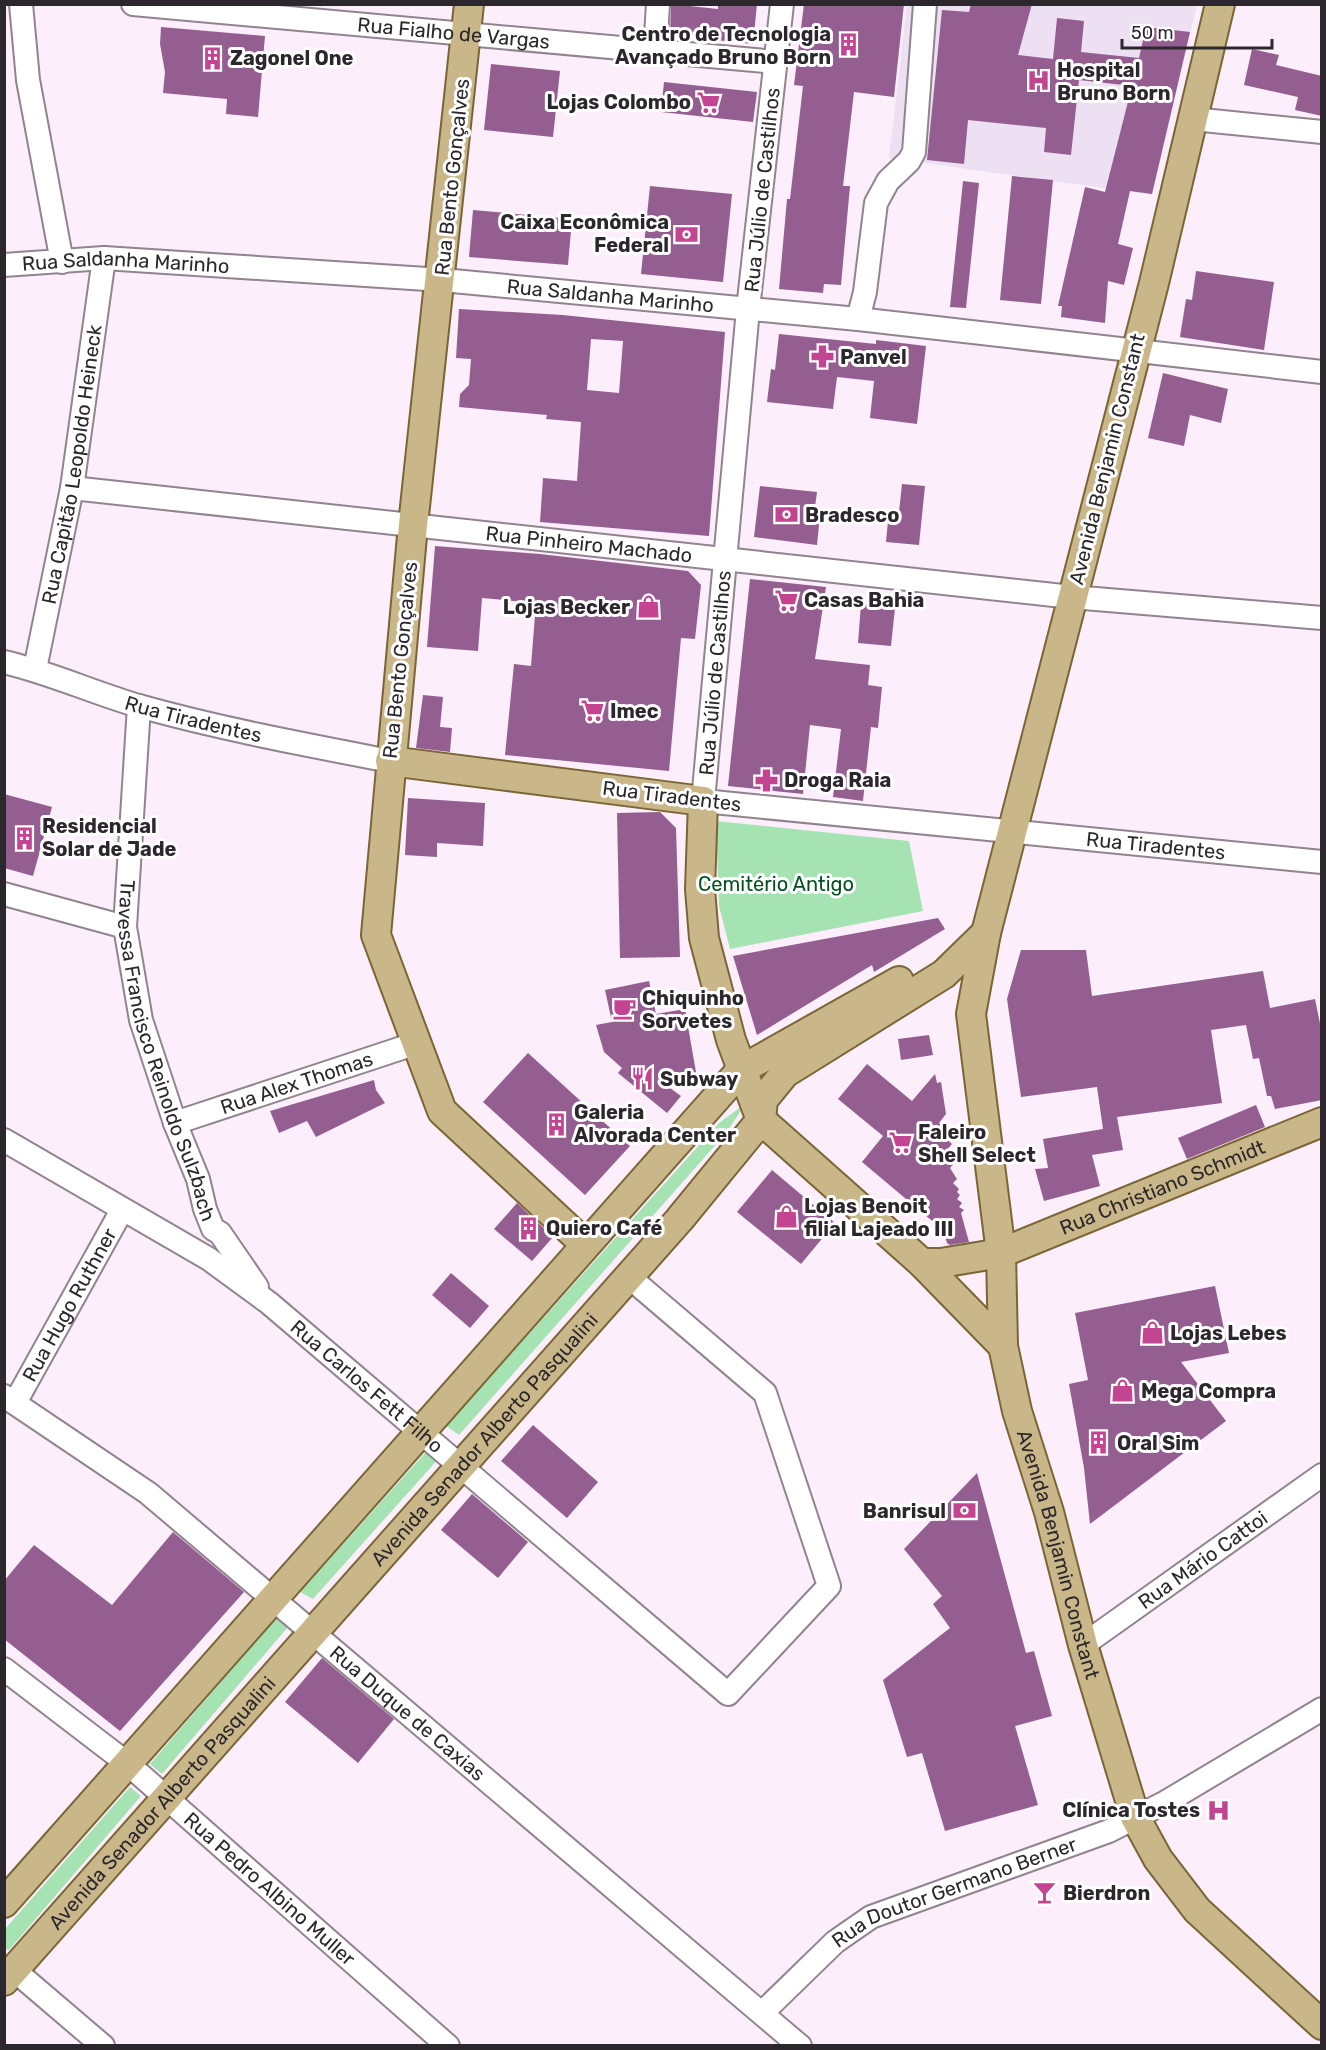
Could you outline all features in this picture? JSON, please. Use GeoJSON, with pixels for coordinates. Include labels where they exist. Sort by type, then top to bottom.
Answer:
{"type":"FeatureCollection","features":[{"type":"Feature","properties":{"kind":"main road","name":"Rua Bento Gonçalves"},"geometry":{"type":"LineString","coordinates":[[469,4],[390,761],[376,935],[442,1111],[585,1244]]}},
{"type":"Feature","properties":{"kind":"main road","name":"Avenida Benjamin Constant"},"geometry":{"type":"LineString","coordinates":[[1220,4],[1154,283],[1134,350],[989,923],[972,1007],[1002,1253],[1003,1346],[1017,1412],[1049,1512],[1083,1645],[1135,1817],[1158,1859],[1197,1910],[1322,2025]]}},
{"type":"Feature","properties":{"kind":"main road","name":"Rua Tiradentes"},"geometry":{"type":"LineString","coordinates":[[390,761],[703,801]]}},
{"type":"Feature","properties":{"kind":"main road","name":"Rua Júlio de Castilhos"},"geometry":{"type":"LineString","coordinates":[[703,801],[700,889],[704,938],[741,1070],[761,1120],[922,1263],[1003,1346]]}},
{"type":"Feature","properties":{"kind":"main road","name":"Avenida Senador Alberto Pasqualini"},"geometry":{"type":"LineString","coordinates":[[8,1972],[167,1798],[679,1221],[761,1120],[763,1100],[785,1073],[940,964],[989,923]]}},
{"type":"Feature","properties":{"kind":"main road","name":"Avenida Senador Alberto Pasqualini"},"geometry":{"type":"LineString","coordinates":[[4,1903],[741,1070],[940,964]]}},
{"type":"Feature","properties":{"kind":"main road"},"geometry":{"type":"LineString","coordinates":[[940,964],[972,1007]]}},
{"type":"Feature","properties":{"kind":"main road","name":"Rua Christiano Schmidt"},"geometry":{"type":"LineString","coordinates":[[1002,1253],[1322,1122]]}},
{"type":"Feature","properties":{"kind":"main road"},"geometry":{"type":"LineString","coordinates":[[922,1263],[941,1263],[1002,1253]]}},
{"type":"Feature","properties":{"kind":"street"},"geometry":{"type":"LineString","coordinates":[[21,4],[28,80],[62,261]]}},
{"type":"Feature","properties":{"kind":"street","name":"Rua Fialho de Vargas"},"geometry":{"type":"LineString","coordinates":[[133,4],[776,62]]}},
{"type":"Feature","properties":{"kind":"street"},"geometry":{"type":"LineString","coordinates":[[655,52],[658,4]]}},
{"type":"Feature","properties":{"kind":"street","name":"Rua Júlio de Castilhos"},"geometry":{"type":"LineString","coordinates":[[703,801],[748,309],[782,4]]}},
{"type":"Feature","properties":{"kind":"street"},"geometry":{"type":"LineString","coordinates":[[858,319],[865,292],[876,203],[888,180],[909,161],[914,152],[925,4]]}},
{"type":"Feature","properties":{"kind":"street"},"geometry":{"type":"LineString","coordinates":[[1193,119],[1322,132]]}},
{"type":"Feature","properties":{"kind":"street","name":"Rua Saldanha Marinho"},"geometry":{"type":"LineString","coordinates":[[4,265],[105,258],[442,280],[858,319],[1322,372]]}},
{"type":"Feature","properties":{"kind":"street","name":"Rua Capitão Leopoldo Heineck"},"geometry":{"type":"LineString","coordinates":[[34,669],[72,488],[105,258]]}},
{"type":"Feature","properties":{"kind":"street","name":"Rua Pinheiro Machado"},"geometry":{"type":"LineString","coordinates":[[72,488],[1072,597],[1322,618]]}},
{"type":"Feature","properties":{"kind":"street","name":"Rua Tiradentes"},"geometry":{"type":"LineString","coordinates":[[4,662],[34,669],[139,706],[318,748],[390,761]]}},
{"type":"Feature","properties":{"kind":"street","name":"Travessa Francisco Reinoldo Sulzbach"},"geometry":{"type":"LineString","coordinates":[[139,706],[126,927],[141,1020],[175,1123],[198,1179],[206,1237],[269,1303]]}},
{"type":"Feature","properties":{"kind":"street","name":"Rua Tiradentes"},"geometry":{"type":"LineString","coordinates":[[703,801],[1322,862]]}},
{"type":"Feature","properties":{"kind":"street"},"geometry":{"type":"LineString","coordinates":[[4,894],[126,927]]}},
{"type":"Feature","properties":{"kind":"street","name":"Rua Alex Thomas"},"geometry":{"type":"LineString","coordinates":[[175,1123],[417,1043]]}},
{"type":"Feature","properties":{"kind":"street"},"geometry":{"type":"LineString","coordinates":[[4,1140],[153,1227],[206,1237]]}},
{"type":"Feature","properties":{"kind":"street","name":"Rua Hugo Ruthner"},"geometry":{"type":"LineString","coordinates":[[10,1398],[122,1210]]}},
{"type":"Feature","properties":{"kind":"street","name":"Rua Carlos Fett Filho"},"geometry":{"type":"LineString","coordinates":[[269,1303],[728,1694],[829,1586],[765,1393],[629,1277]]}},
{"type":"Feature","properties":{"kind":"street","name":"Rua Duque de Caxias"},"geometry":{"type":"LineString","coordinates":[[10,1398],[148,1492],[800,2046]]}},
{"type":"Feature","properties":{"kind":"street","name":"Rua Mário Cattoi"},"geometry":{"type":"LineString","coordinates":[[1083,1645],[1322,1475]]}},
{"type":"Feature","properties":{"kind":"street","name":"Rua Pedro Albino Muller"},"geometry":{"type":"LineString","coordinates":[[4,1669],[128,1764],[448,2046]]}},
{"type":"Feature","properties":{"kind":"street","name":"Rua Doutor Germano Berner"},"geometry":{"type":"LineString","coordinates":[[762,2013],[835,1942],[871,1917],[1109,1831],[1166,1802],[1322,1709]]}},
{"type":"Feature","properties":{"kind":"street"},"geometry":{"type":"LineString","coordinates":[[8,1972],[103,2046]]}},
{"type":"Feature","properties":{"kind":"shaded area","name":"Hospital Bruno Born"},"geometry":{"type":"Polygon","coordinates":[[[907,5],[1197,5],[1152,195],[889,158],[907,5]]]}},
{"type":"Feature","properties":{"kind":"green space","name":"Cemitério Antigo"},"geometry":{"type":"Polygon","coordinates":[[[716,821],[909,841],[923,911],[730,949],[719,906],[716,821]]]}},
{"type":"Feature","properties":{"kind":"green space"},"geometry":{"type":"Polygon","coordinates":[[[746,1103],[727,1132],[459,1435],[446,1426],[719,1123],[746,1103]]]}},
{"type":"Feature","properties":{"kind":"green space"},"geometry":{"type":"Polygon","coordinates":[[[425,1453],[441,1456],[313,1599],[300,1592],[425,1453]]]}},
{"type":"Feature","properties":{"kind":"green space"},"geometry":{"type":"Polygon","coordinates":[[[276,1618],[288,1627],[162,1774],[150,1764],[276,1618]]]}},
{"type":"Feature","properties":{"kind":"green space"},"geometry":{"type":"Polygon","coordinates":[[[130,1787],[141,1796],[9,1950],[5,1949],[5,1929],[130,1787]]]}},
{"type":"Feature","properties":{"kind":"building"},"geometry":{"type":"Polygon","coordinates":[[[671,4],[718,9],[718,4],[757,4],[753,44],[670,35],[671,4]]]}},
{"type":"Feature","properties":{"kind":"building"},"geometry":{"type":"Polygon","coordinates":[[[804,4],[904,4],[894,97],[854,92],[843,186],[850,186],[841,285],[824,284],[823,293],[779,289],[787,199],[790,199],[803,86],[794,85],[804,4]]]}},
{"type":"Feature","properties":{"kind":"building"},"geometry":{"type":"Polygon","coordinates":[[[971,4],[1032,4],[1018,55],[1053,59],[1057,18],[1084,21],[1081,52],[1139,58],[1146,27],[1190,32],[1152,194],[1130,191],[1118,244],[1133,248],[1124,285],[1108,281],[1105,323],[1061,317],[1062,306],[1058,306],[1085,187],[1105,192],[1132,86],[1079,80],[1071,155],[1044,152],[1046,128],[968,120],[964,164],[927,160],[942,10],[969,12],[971,4]]]}},
{"type":"Feature","properties":{"kind":"building","name":"Zagonel One"},"geometry":{"type":"Polygon","coordinates":[[[161,27],[265,36],[258,117],[226,114],[227,99],[163,93],[165,72],[160,44],[161,27]]]}},
{"type":"Feature","properties":{"kind":"building"},"geometry":{"type":"Polygon","coordinates":[[[1252,49],[1279,55],[1276,65],[1322,76],[1322,116],[1295,110],[1298,97],[1244,85],[1252,49]]]}},
{"type":"Feature","properties":{"kind":"building"},"geometry":{"type":"Polygon","coordinates":[[[491,64],[560,71],[553,137],[484,130],[491,64]]]}},
{"type":"Feature","properties":{"kind":"building","name":"Lojas Colombo"},"geometry":{"type":"Polygon","coordinates":[[[664,82],[757,92],[753,122],[661,112],[664,82]]]}},
{"type":"Feature","properties":{"kind":"building"},"geometry":{"type":"Polygon","coordinates":[[[1012,176],[1053,180],[1041,304],[1000,300],[1012,176]]]}},
{"type":"Feature","properties":{"kind":"building"},"geometry":{"type":"Polygon","coordinates":[[[963,181],[979,183],[966,308],[950,307],[963,181]]]}},
{"type":"Feature","properties":{"kind":"building","name":"Caixa Econômica Federal"},"geometry":{"type":"Polygon","coordinates":[[[650,186],[732,194],[723,282],[641,274],[650,186]]]}},
{"type":"Feature","properties":{"kind":"building"},"geometry":{"type":"Polygon","coordinates":[[[473,210],[572,219],[568,265],[469,257],[473,210]]]}},
{"type":"Feature","properties":{"kind":"building"},"geometry":{"type":"Polygon","coordinates":[[[1196,271],[1274,282],[1264,350],[1180,337],[1186,299],[1192,300],[1196,271]]]}},
{"type":"Feature","properties":{"kind":"building"},"geometry":{"type":"Polygon","coordinates":[[[459,309],[563,315],[725,332],[709,536],[540,522],[543,478],[577,481],[581,422],[546,419],[547,415],[459,407],[460,394],[469,385],[471,359],[456,358],[459,309]],[[591,339],[587,390],[619,393],[623,341],[591,339]]]}},
{"type":"Feature","properties":{"kind":"building"},"geometry":{"type":"Polygon","coordinates":[[[779,334],[876,344],[876,340],[926,346],[917,424],[870,418],[874,381],[837,377],[833,409],[767,402],[771,369],[775,370],[779,334]]]}},
{"type":"Feature","properties":{"kind":"building"},"geometry":{"type":"Polygon","coordinates":[[[1163,373],[1228,389],[1221,423],[1190,415],[1184,446],[1148,438],[1163,373]]]}},
{"type":"Feature","properties":{"kind":"building"},"geometry":{"type":"Polygon","coordinates":[[[902,484],[925,486],[919,545],[886,542],[888,521],[898,522],[902,484]]]}},
{"type":"Feature","properties":{"kind":"building","name":"Bradesco"},"geometry":{"type":"Polygon","coordinates":[[[760,486],[817,492],[814,515],[820,515],[817,545],[754,537],[760,486]]]}},
{"type":"Feature","properties":{"kind":"building"},"geometry":{"type":"Polygon","coordinates":[[[435,546],[540,554],[688,571],[701,585],[695,639],[681,638],[669,771],[505,755],[514,664],[531,666],[536,603],[482,598],[478,651],[427,647],[435,546]]]}},
{"type":"Feature","properties":{"kind":"building"},"geometry":{"type":"Polygon","coordinates":[[[750,579],[826,587],[815,659],[870,665],[868,685],[882,687],[878,728],[871,727],[863,801],[833,797],[841,729],[810,725],[803,794],[728,786],[750,579]]]}},
{"type":"Feature","properties":{"kind":"building"},"geometry":{"type":"Polygon","coordinates":[[[861,604],[895,608],[891,646],[858,643],[861,604]]]}},
{"type":"Feature","properties":{"kind":"building"},"geometry":{"type":"Polygon","coordinates":[[[423,695],[443,697],[440,727],[452,728],[450,752],[416,748],[423,695]]]}},
{"type":"Feature","properties":{"kind":"building","name":"Residencial Solar de Jade"},"geometry":{"type":"Polygon","coordinates":[[[4,794],[52,807],[33,876],[4,868],[4,794]]]}},
{"type":"Feature","properties":{"kind":"building"},"geometry":{"type":"Polygon","coordinates":[[[408,798],[485,803],[483,846],[437,843],[437,857],[405,855],[408,798]]]}},
{"type":"Feature","properties":{"kind":"building"},"geometry":{"type":"Polygon","coordinates":[[[660,812],[676,828],[680,957],[620,958],[617,813],[660,812]]]}},
{"type":"Feature","properties":{"kind":"building"},"geometry":{"type":"Polygon","coordinates":[[[938,918],[945,929],[874,972],[872,965],[757,1035],[733,956],[938,918]]]}},
{"type":"Feature","properties":{"kind":"building"},"geometry":{"type":"Polygon","coordinates":[[[1021,950],[1086,950],[1092,996],[1263,971],[1270,1008],[1315,999],[1322,1033],[1322,1100],[1275,1109],[1271,1096],[1267,1096],[1259,1058],[1253,1059],[1246,1025],[1211,1030],[1222,1103],[1117,1117],[1123,1150],[1092,1155],[1100,1186],[1044,1201],[1035,1169],[1048,1168],[1043,1139],[1103,1129],[1097,1087],[1021,1097],[1007,999],[1021,950]]]}},
{"type":"Feature","properties":{"kind":"building"},"geometry":{"type":"Polygon","coordinates":[[[649,981],[656,1014],[685,1009],[697,1078],[666,1085],[681,1096],[667,1113],[618,1073],[622,1068],[604,1052],[596,1025],[612,1022],[605,990],[649,981]]]}},
{"type":"Feature","properties":{"kind":"building"},"geometry":{"type":"Polygon","coordinates":[[[929,1035],[933,1055],[901,1060],[898,1039],[929,1035]]]}},
{"type":"Feature","properties":{"kind":"building","name":"Galeria Alvorada Center"},"geometry":{"type":"Polygon","coordinates":[[[528,1053],[630,1146],[585,1195],[483,1102],[528,1053]]]}},
{"type":"Feature","properties":{"kind":"building"},"geometry":{"type":"Polygon","coordinates":[[[867,1064],[912,1101],[935,1074],[937,1083],[941,1082],[946,1114],[939,1123],[946,1129],[942,1134],[952,1144],[945,1152],[956,1161],[950,1168],[957,1179],[953,1183],[959,1189],[957,1192],[960,1195],[957,1199],[962,1203],[959,1207],[964,1210],[961,1213],[969,1242],[950,1245],[947,1243],[943,1230],[862,1162],[883,1136],[838,1099],[867,1064]]]}},
{"type":"Feature","properties":{"kind":"building"},"geometry":{"type":"Polygon","coordinates":[[[374,1080],[376,1090],[385,1103],[316,1137],[307,1121],[279,1133],[270,1111],[374,1080]]]}},
{"type":"Feature","properties":{"kind":"building"},"geometry":{"type":"Polygon","coordinates":[[[1256,1105],[1265,1127],[1187,1159],[1178,1138],[1256,1105]]]}},
{"type":"Feature","properties":{"kind":"building","name":"Lojas Benoit filial Lajeado III"},"geometry":{"type":"Polygon","coordinates":[[[772,1170],[835,1223],[801,1264],[737,1212],[772,1170]]]}},
{"type":"Feature","properties":{"kind":"building","name":"Quiero Café"},"geometry":{"type":"Polygon","coordinates":[[[517,1203],[553,1237],[532,1261],[494,1229],[517,1203]]]}},
{"type":"Feature","properties":{"kind":"building"},"geometry":{"type":"Polygon","coordinates":[[[451,1273],[489,1306],[470,1328],[432,1295],[451,1273]]]}},
{"type":"Feature","properties":{"kind":"building"},"geometry":{"type":"Polygon","coordinates":[[[1215,1286],[1229,1353],[1181,1362],[1226,1421],[1090,1524],[1084,1468],[1069,1384],[1088,1380],[1075,1313],[1215,1286]]]}},
{"type":"Feature","properties":{"kind":"building"},"geometry":{"type":"Polygon","coordinates":[[[533,1425],[598,1482],[567,1518],[501,1461],[533,1425]]]}},
{"type":"Feature","properties":{"kind":"building"},"geometry":{"type":"Polygon","coordinates":[[[977,1473],[1026,1653],[1034,1651],[1052,1716],[1015,1726],[1038,1805],[945,1831],[922,1753],[907,1757],[883,1680],[950,1628],[933,1604],[942,1596],[904,1549],[977,1473]]]}},
{"type":"Feature","properties":{"kind":"building"},"geometry":{"type":"Polygon","coordinates":[[[472,1494],[528,1542],[498,1578],[441,1530],[472,1494]]]}},
{"type":"Feature","properties":{"kind":"building"},"geometry":{"type":"Polygon","coordinates":[[[173,1532],[244,1592],[120,1731],[4,1639],[4,1581],[34,1545],[112,1605],[173,1532]]]}},
{"type":"Feature","properties":{"kind":"building"},"geometry":{"type":"Polygon","coordinates":[[[322,1658],[394,1719],[358,1763],[285,1702],[322,1658]]]}},
{"type":"Feature","properties":{"kind":"place","name":"Centro de Tecnologia Avançado Bruno Born"},"geometry":{"type":"Point","coordinates":[849,45]}},
{"type":"Feature","properties":{"kind":"place","name":"Zagonel One"},"geometry":{"type":"Point","coordinates":[212,58]}},
{"type":"Feature","properties":{"kind":"place","name":"Hospital Bruno Born"},"geometry":{"type":"Point","coordinates":[1039,81]}},
{"type":"Feature","properties":{"kind":"place","name":"Lojas Colombo"},"geometry":{"type":"Point","coordinates":[709,102]}},
{"type":"Feature","properties":{"kind":"place","name":"Caixa Econômica Federal"},"geometry":{"type":"Point","coordinates":[687,234]}},
{"type":"Feature","properties":{"kind":"place","name":"Panvel"},"geometry":{"type":"Point","coordinates":[822,357]}},
{"type":"Feature","properties":{"kind":"place","name":"Bradesco"},"geometry":{"type":"Point","coordinates":[787,515]}},
{"type":"Feature","properties":{"kind":"place","name":"Casas Bahia"},"geometry":{"type":"Point","coordinates":[786,600]}},
{"type":"Feature","properties":{"kind":"place","name":"Lojas Becker"},"geometry":{"type":"Point","coordinates":[648,607]}},
{"type":"Feature","properties":{"kind":"place","name":"Imec"},"geometry":{"type":"Point","coordinates":[592,711]}},
{"type":"Feature","properties":{"kind":"place","name":"Droga Raia"},"geometry":{"type":"Point","coordinates":[766,780]}},
{"type":"Feature","properties":{"kind":"place","name":"Residencial Solar de Jade"},"geometry":{"type":"Point","coordinates":[24,838]}},
{"type":"Feature","properties":{"kind":"place","name":"Chiquinho Sorvetes"},"geometry":{"type":"Point","coordinates":[624,1009]}},
{"type":"Feature","properties":{"kind":"place","name":"Subway"},"geometry":{"type":"Point","coordinates":[642,1079]}},
{"type":"Feature","properties":{"kind":"place","name":"Galeria Alvorada Center"},"geometry":{"type":"Point","coordinates":[556,1124]}},
{"type":"Feature","properties":{"kind":"place","name":"Faleiro Shell Select"},"geometry":{"type":"Point","coordinates":[900,1143]}},
{"type":"Feature","properties":{"kind":"place","name":"Lojas Benoit filial Lajeado III"},"geometry":{"type":"Point","coordinates":[786,1217]}},
{"type":"Feature","properties":{"kind":"place","name":"Quiero Café"},"geometry":{"type":"Point","coordinates":[528,1228]}},
{"type":"Feature","properties":{"kind":"place","name":"Lojas Lebes"},"geometry":{"type":"Point","coordinates":[1152,1333]}},
{"type":"Feature","properties":{"kind":"place","name":"Mega Compra"},"geometry":{"type":"Point","coordinates":[1123,1391]}},
{"type":"Feature","properties":{"kind":"place","name":"Oral Sim"},"geometry":{"type":"Point","coordinates":[1099,1443]}},
{"type":"Feature","properties":{"kind":"place","name":"Banrisul"},"geometry":{"type":"Point","coordinates":[964,1511]}},
{"type":"Feature","properties":{"kind":"place","name":"Clínica Tostes"},"geometry":{"type":"Point","coordinates":[1218,1810]}},
{"type":"Feature","properties":{"kind":"place","name":"Bierdron"},"geometry":{"type":"Point","coordinates":[1045,1893]}}]}
